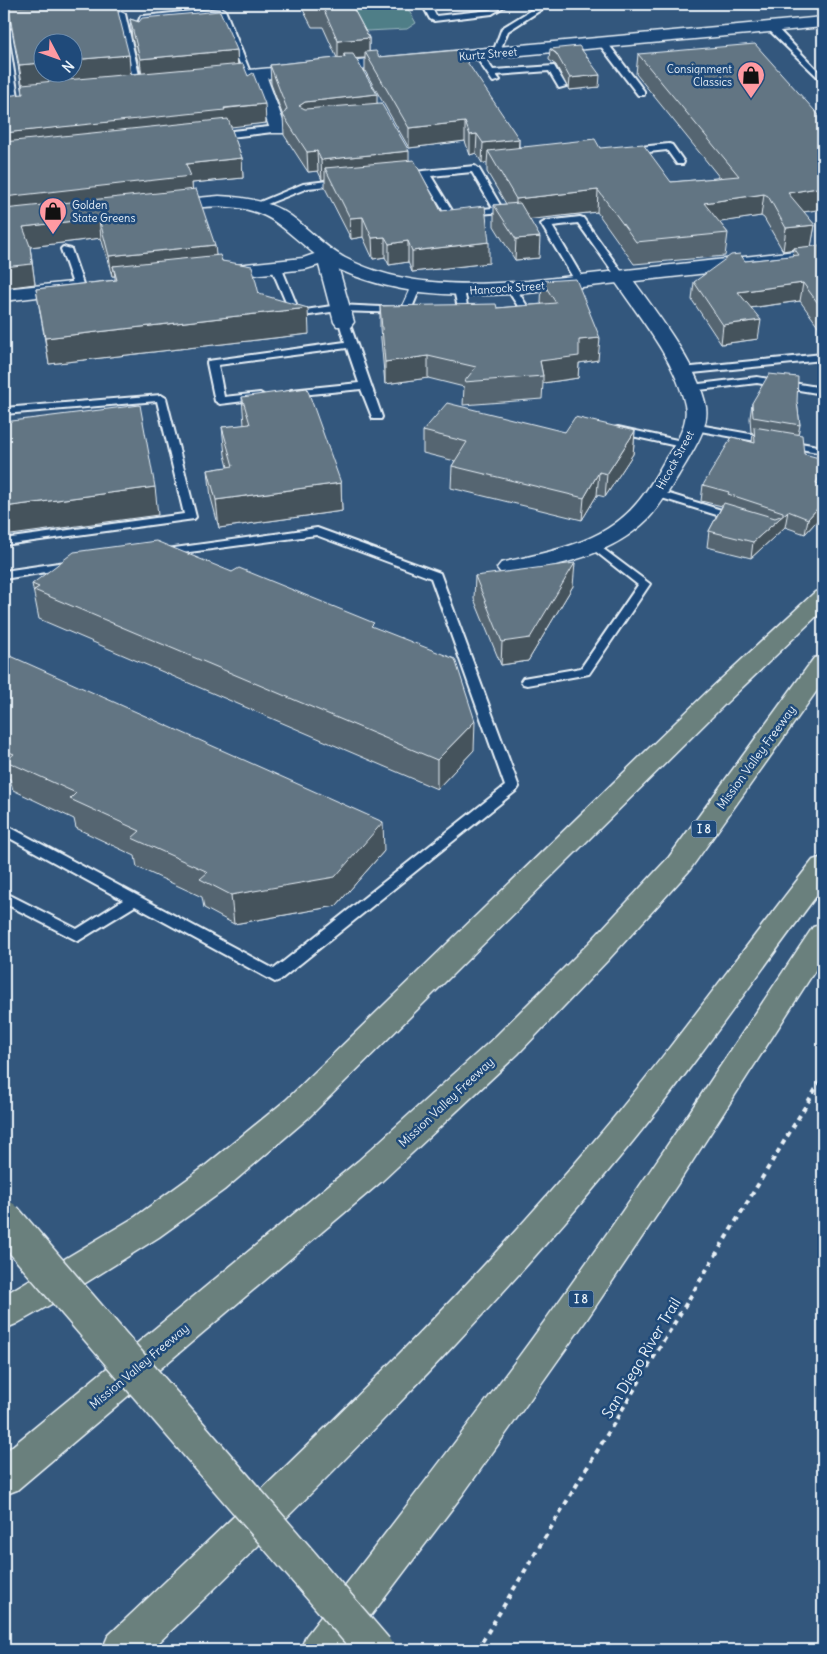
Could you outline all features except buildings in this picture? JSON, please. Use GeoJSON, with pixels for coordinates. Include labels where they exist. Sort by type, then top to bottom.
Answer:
{"type":"FeatureCollection","features":[{"type":"Feature","properties":{"kind":"highway"},"geometry":{"type":"LineString","coordinates":[[4,1313],[160,1218],[244,1155],[298,1109],[716,698],[823,597]]}},
{"type":"Feature","properties":{"kind":"highway","name":"Mission Valley Freeway"},"geometry":{"type":"LineString","coordinates":[[4,1477],[363,1177],[507,1045],[582,969],[679,864],[823,664]]}},
{"type":"Feature","properties":{"kind":"highway"},"geometry":{"type":"LineString","coordinates":[[122,1650],[305,1475],[469,1306],[600,1158],[662,1081],[823,867]]}},
{"type":"Feature","properties":{"kind":"highway","name":"I 8"},"geometry":{"type":"LineString","coordinates":[[320,1650],[456,1474],[576,1307],[680,1153],[823,934]]}},
{"type":"Feature","properties":{"kind":"highway"},"geometry":{"type":"LineString","coordinates":[[4,1219],[376,1650]]}},
{"type":"Feature","properties":{"kind":"street","name":"Kurtz Street"},"geometry":{"type":"LineString","coordinates":[[204,80],[254,75],[359,70],[478,54],[823,22]]}},
{"type":"Feature","properties":{"kind":"street"},"geometry":{"type":"LineString","coordinates":[[254,75],[278,130]]}},
{"type":"Feature","properties":{"kind":"street"},"geometry":{"type":"LineString","coordinates":[[120,88],[148,82]]}},
{"type":"Feature","properties":{"kind":"street"},"geometry":{"type":"LineString","coordinates":[[9,98],[33,96]]}},
{"type":"Feature","properties":{"kind":"street","name":"Hancock Street"},"geometry":{"type":"LineString","coordinates":[[149,207],[216,201],[254,206],[284,219],[326,256],[354,270],[416,286],[459,290],[512,289],[823,254]]}},
{"type":"Feature","properties":{"kind":"street"},"geometry":{"type":"LineString","coordinates":[[197,275],[306,263],[326,256],[341,315]]}},
{"type":"Feature","properties":{"kind":"street","name":"Hicock Street"},"geometry":{"type":"LineString","coordinates":[[509,568],[565,556],[594,545],[633,521],[656,493],[690,436],[696,409],[686,379],[621,277]]}},
{"type":"Feature","properties":{"kind":"street"},"geometry":{"type":"LineString","coordinates":[[4,295],[98,285]]}},
{"type":"Feature","properties":{"kind":"lane"},"geometry":{"type":"LineString","coordinates":[[426,4],[434,19],[492,12],[504,4]]}},
{"type":"Feature","properties":{"kind":"lane"},"geometry":{"type":"LineString","coordinates":[[495,53],[505,30],[546,4]]}},
{"type":"Feature","properties":{"kind":"lane"},"geometry":{"type":"LineString","coordinates":[[138,37],[144,18],[186,17],[221,10],[254,75]]}},
{"type":"Feature","properties":{"kind":"lane"},"geometry":{"type":"LineString","coordinates":[[92,17],[121,14],[148,82]]}},
{"type":"Feature","properties":{"kind":"lane"},"geometry":{"type":"LineString","coordinates":[[9,98],[4,28],[43,22]]}},
{"type":"Feature","properties":{"kind":"lane"},"geometry":{"type":"LineString","coordinates":[[771,27],[823,80]]}},
{"type":"Feature","properties":{"kind":"lane"},"geometry":{"type":"LineString","coordinates":[[602,43],[641,93]]}},
{"type":"Feature","properties":{"kind":"lane"},"geometry":{"type":"LineString","coordinates":[[478,54],[498,82]]}},
{"type":"Feature","properties":{"kind":"lane"},"geometry":{"type":"LineString","coordinates":[[139,55],[148,82]]}},
{"type":"Feature","properties":{"kind":"lane"},"geometry":{"type":"LineString","coordinates":[[491,73],[550,68],[562,86]]}},
{"type":"Feature","properties":{"kind":"lane"},"geometry":{"type":"LineString","coordinates":[[200,137],[278,130]]}},
{"type":"Feature","properties":{"kind":"lane"},"geometry":{"type":"LineString","coordinates":[[620,152],[669,147],[680,162]]}},
{"type":"Feature","properties":{"kind":"lane"},"geometry":{"type":"LineString","coordinates":[[390,178],[419,172],[480,168],[499,210],[450,215],[419,172]]}},
{"type":"Feature","properties":{"kind":"lane"},"geometry":{"type":"LineString","coordinates":[[254,206],[306,186],[352,182]]}},
{"type":"Feature","properties":{"kind":"lane"},"geometry":{"type":"LineString","coordinates":[[580,282],[546,224],[580,220],[621,277]]}},
{"type":"Feature","properties":{"kind":"lane"},"geometry":{"type":"LineString","coordinates":[[66,249],[79,287]]}},
{"type":"Feature","properties":{"kind":"lane"},"geometry":{"type":"LineString","coordinates":[[276,267],[296,314],[341,315],[411,310],[416,286]]}},
{"type":"Feature","properties":{"kind":"lane"},"geometry":{"type":"LineString","coordinates":[[512,289],[530,320]]}},
{"type":"Feature","properties":{"kind":"lane"},"geometry":{"type":"LineString","coordinates":[[444,311],[463,311],[459,290]]}},
{"type":"Feature","properties":{"kind":"lane"},"geometry":{"type":"LineString","coordinates":[[341,315],[377,417]]}},
{"type":"Feature","properties":{"kind":"lane"},"geometry":{"type":"LineString","coordinates":[[351,344],[212,363],[220,401],[365,385]]}},
{"type":"Feature","properties":{"kind":"lane"},"geometry":{"type":"LineString","coordinates":[[686,379],[823,357]]}},
{"type":"Feature","properties":{"kind":"lane"},"geometry":{"type":"LineString","coordinates":[[686,379],[757,380],[823,391]]}},
{"type":"Feature","properties":{"kind":"lane"},"geometry":{"type":"LineString","coordinates":[[4,411],[161,398],[190,517],[4,542]]}},
{"type":"Feature","properties":{"kind":"lane"},"geometry":{"type":"LineString","coordinates":[[611,428],[823,450]]}},
{"type":"Feature","properties":{"kind":"lane"},"geometry":{"type":"LineString","coordinates":[[656,493],[746,521]]}},
{"type":"Feature","properties":{"kind":"lane"},"geometry":{"type":"LineString","coordinates":[[4,829],[276,976],[512,786],[436,576],[317,531],[149,554]]}},
{"type":"Feature","properties":{"kind":"lane"},"geometry":{"type":"LineString","coordinates":[[527,680],[585,671],[644,584],[594,545]]}},
{"type":"Feature","properties":{"kind":"lane"},"geometry":{"type":"LineString","coordinates":[[4,575],[81,564]]}},
{"type":"Feature","properties":{"kind":"lane"},"geometry":{"type":"LineString","coordinates":[[4,897],[78,936],[135,899]]}},
{"type":"Feature","properties":{"kind":"path","name":"San Diego River Trail"},"geometry":{"type":"LineString","coordinates":[[477,1650],[823,1077]]}},
{"type":"Feature","properties":{"kind":"green space"},"geometry":{"type":"Polygon","coordinates":[[[344,4],[405,4],[416,23],[407,29],[362,30],[344,4]]]}},
{"type":"Feature","properties":{"kind":"place","name":"Consignment Classics"},"geometry":{"type":"Point","coordinates":[751,99]}},
{"type":"Feature","properties":{"kind":"place","name":"Golden State Greens"},"geometry":{"type":"Point","coordinates":[53,235]}}]}
